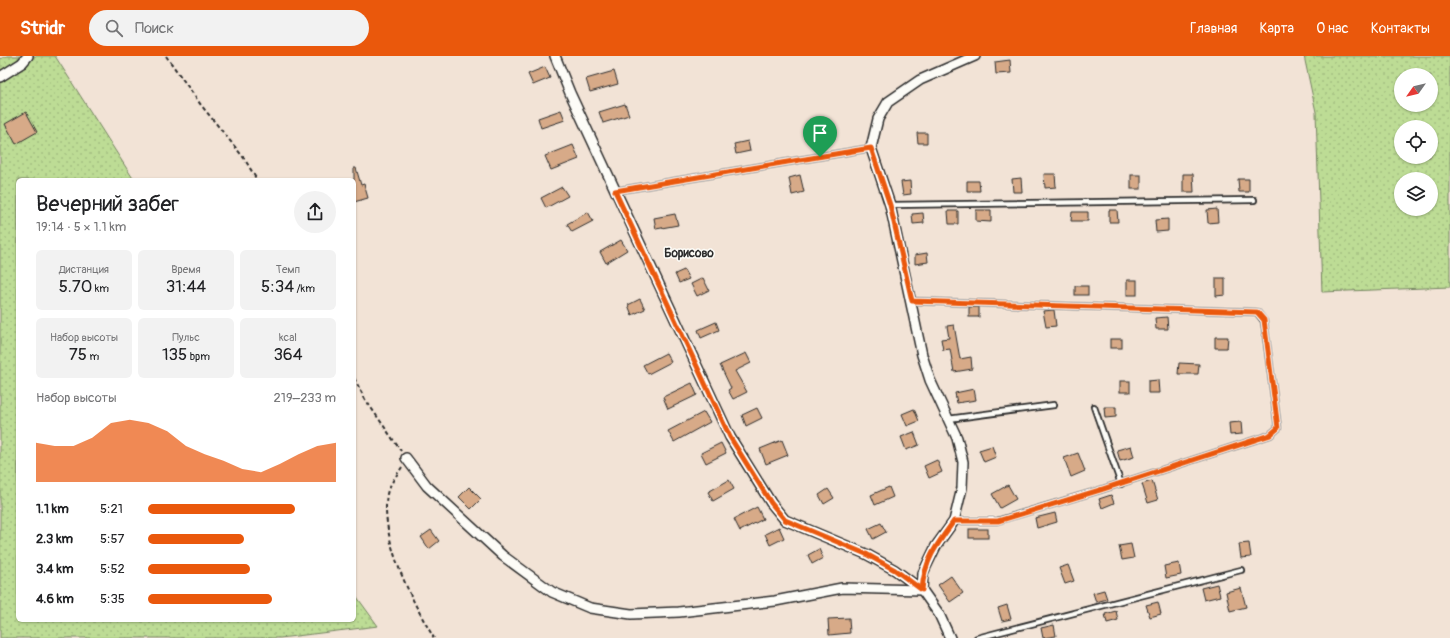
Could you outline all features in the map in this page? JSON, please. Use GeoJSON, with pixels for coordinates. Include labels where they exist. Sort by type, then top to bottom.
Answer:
{"type":"FeatureCollection","features":[{"type":"Feature","properties":{"kind":"street"},"geometry":{"type":"LineString","coordinates":[[0,77],[22,63],[28,56]]}},
{"type":"Feature","properties":{"kind":"street"},"geometry":{"type":"LineString","coordinates":[[555,56],[570,93],[615,191],[730,437],[771,503],[785,520],[866,554],[895,570],[922,590],[939,614],[950,638]]}},
{"type":"Feature","properties":{"kind":"street"},"geometry":{"type":"LineString","coordinates":[[922,590],[923,573],[936,546],[954,521],[962,488],[963,462],[957,438],[930,380],[922,355],[912,301],[890,205],[871,148],[878,119],[888,102],[920,80],[975,56]]}},
{"type":"Feature","properties":{"kind":"street"},"geometry":{"type":"LineString","coordinates":[[406,458],[427,486],[503,556],[552,592],[590,608],[631,614],[679,612],[775,600],[842,588],[922,590]]}},
{"type":"Feature","properties":{"kind":"lane"},"geometry":{"type":"LineString","coordinates":[[615,191],[871,148]]}},
{"type":"Feature","properties":{"kind":"lane"},"geometry":{"type":"LineString","coordinates":[[890,205],[1254,200]]}},
{"type":"Feature","properties":{"kind":"lane"},"geometry":{"type":"LineString","coordinates":[[912,301],[1257,312],[1264,320],[1278,428],[1270,435],[1120,484],[998,521],[954,521]]}},
{"type":"Feature","properties":{"kind":"lane"},"geometry":{"type":"LineString","coordinates":[[948,419],[1054,405]]}},
{"type":"Feature","properties":{"kind":"lane"},"geometry":{"type":"LineString","coordinates":[[1094,407],[1120,484]]}},
{"type":"Feature","properties":{"kind":"lane"},"geometry":{"type":"LineString","coordinates":[[977,638],[1242,570]]}},
{"type":"Feature","properties":{"kind":"path"},"geometry":{"type":"LineString","coordinates":[[166,56],[200,105],[244,158],[256,178]]}},
{"type":"Feature","properties":{"kind":"path"},"geometry":{"type":"LineString","coordinates":[[356,382],[365,399],[406,458],[387,493],[387,526],[398,562],[417,610],[434,638]]}},
{"type":"Feature","properties":{"kind":"green space"},"geometry":{"type":"Polygon","coordinates":[[[7,56],[55,56],[133,178],[16,178],[16,622],[356,622],[356,596],[378,626],[280,638],[0,638],[0,59],[7,56]]]}},
{"type":"Feature","properties":{"kind":"green space"},"geometry":{"type":"Polygon","coordinates":[[[1304,56],[1450,56],[1450,287],[1322,292],[1316,112],[1304,56]]]}},
{"type":"Feature","properties":{"kind":"building"},"geometry":{"type":"Polygon","coordinates":[[[1010,60],[1011,73],[996,74],[995,62],[1010,60]]]}},
{"type":"Feature","properties":{"kind":"building"},"geometry":{"type":"Polygon","coordinates":[[[545,67],[550,78],[533,85],[528,74],[545,67]]]}},
{"type":"Feature","properties":{"kind":"building"},"geometry":{"type":"Polygon","coordinates":[[[614,71],[618,84],[590,92],[586,79],[614,71]]]}},
{"type":"Feature","properties":{"kind":"building"},"geometry":{"type":"Polygon","coordinates":[[[625,104],[629,115],[603,123],[599,112],[625,104]]]}},
{"type":"Feature","properties":{"kind":"building"},"geometry":{"type":"Polygon","coordinates":[[[561,110],[565,120],[541,128],[538,118],[561,110]]]}},
{"type":"Feature","properties":{"kind":"building"},"geometry":{"type":"Polygon","coordinates":[[[26,112],[37,132],[16,144],[5,124],[26,112]]]}},
{"type":"Feature","properties":{"kind":"building"},"geometry":{"type":"Polygon","coordinates":[[[917,133],[927,133],[927,143],[918,143],[917,133]]]}},
{"type":"Feature","properties":{"kind":"building"},"geometry":{"type":"Polygon","coordinates":[[[748,141],[750,151],[736,154],[734,144],[748,141]]]}},
{"type":"Feature","properties":{"kind":"building"},"geometry":{"type":"Polygon","coordinates":[[[573,145],[579,159],[551,170],[545,156],[573,145]]]}},
{"type":"Feature","properties":{"kind":"building"},"geometry":{"type":"Polygon","coordinates":[[[354,168],[356,168],[361,185],[364,184],[368,198],[356,201],[356,178],[354,178],[354,168]]]}},
{"type":"Feature","properties":{"kind":"building"},"geometry":{"type":"Polygon","coordinates":[[[1044,174],[1055,174],[1056,187],[1045,188],[1044,174]]]}},
{"type":"Feature","properties":{"kind":"building"},"geometry":{"type":"Polygon","coordinates":[[[1183,174],[1193,174],[1194,192],[1183,192],[1183,174]]]}},
{"type":"Feature","properties":{"kind":"building"},"geometry":{"type":"Polygon","coordinates":[[[800,175],[804,192],[792,195],[789,178],[800,175]]]}},
{"type":"Feature","properties":{"kind":"building"},"geometry":{"type":"Polygon","coordinates":[[[1131,175],[1141,175],[1141,189],[1131,189],[1131,175]]]}},
{"type":"Feature","properties":{"kind":"building"},"geometry":{"type":"Polygon","coordinates":[[[1021,178],[1022,192],[1013,192],[1012,179],[1021,178]]]}},
{"type":"Feature","properties":{"kind":"building"},"geometry":{"type":"Polygon","coordinates":[[[1238,179],[1249,179],[1249,192],[1239,192],[1238,179]]]}},
{"type":"Feature","properties":{"kind":"building"},"geometry":{"type":"Polygon","coordinates":[[[910,181],[911,194],[903,195],[901,182],[910,181]]]}},
{"type":"Feature","properties":{"kind":"building"},"geometry":{"type":"Polygon","coordinates":[[[967,181],[979,181],[980,191],[967,191],[967,181]]]}},
{"type":"Feature","properties":{"kind":"building"},"geometry":{"type":"Polygon","coordinates":[[[562,187],[568,196],[546,208],[541,198],[562,187]]]}},
{"type":"Feature","properties":{"kind":"building"},"geometry":{"type":"Polygon","coordinates":[[[1217,209],[1218,222],[1208,223],[1207,210],[1217,209]]]}},
{"type":"Feature","properties":{"kind":"building"},"geometry":{"type":"Polygon","coordinates":[[[976,210],[991,210],[991,222],[976,221],[976,210]]]}},
{"type":"Feature","properties":{"kind":"building"},"geometry":{"type":"Polygon","coordinates":[[[1109,210],[1117,210],[1118,222],[1109,222],[1109,210]]]}},
{"type":"Feature","properties":{"kind":"building"},"geometry":{"type":"Polygon","coordinates":[[[948,211],[958,211],[958,224],[949,224],[948,211]]]}},
{"type":"Feature","properties":{"kind":"building"},"geometry":{"type":"Polygon","coordinates":[[[588,212],[593,221],[572,232],[567,224],[588,212]]]}},
{"type":"Feature","properties":{"kind":"building"},"geometry":{"type":"Polygon","coordinates":[[[1072,212],[1088,212],[1088,221],[1071,221],[1072,212]]]}},
{"type":"Feature","properties":{"kind":"building"},"geometry":{"type":"Polygon","coordinates":[[[923,213],[924,223],[913,224],[912,214],[923,213]]]}},
{"type":"Feature","properties":{"kind":"building"},"geometry":{"type":"Polygon","coordinates":[[[675,214],[678,225],[656,229],[654,218],[675,214]]]}},
{"type":"Feature","properties":{"kind":"building"},"geometry":{"type":"Polygon","coordinates":[[[1168,219],[1168,231],[1156,232],[1155,220],[1168,219]]]}},
{"type":"Feature","properties":{"kind":"building"},"geometry":{"type":"Polygon","coordinates":[[[621,240],[627,250],[606,263],[600,252],[621,240]]]}},
{"type":"Feature","properties":{"kind":"building"},"geometry":{"type":"Polygon","coordinates":[[[927,253],[928,262],[915,264],[915,255],[927,253]]]}},
{"type":"Feature","properties":{"kind":"building"},"geometry":{"type":"Polygon","coordinates":[[[684,270],[689,279],[679,283],[675,274],[684,270]]]}},
{"type":"Feature","properties":{"kind":"building"},"geometry":{"type":"Polygon","coordinates":[[[703,278],[709,290],[697,296],[691,284],[703,278]]]}},
{"type":"Feature","properties":{"kind":"building"},"geometry":{"type":"Polygon","coordinates":[[[1216,278],[1225,278],[1225,295],[1216,296],[1216,278]]]}},
{"type":"Feature","properties":{"kind":"building"},"geometry":{"type":"Polygon","coordinates":[[[1127,280],[1137,280],[1137,295],[1127,295],[1127,280]]]}},
{"type":"Feature","properties":{"kind":"building"},"geometry":{"type":"Polygon","coordinates":[[[1075,286],[1088,286],[1088,295],[1075,295],[1075,286]]]}},
{"type":"Feature","properties":{"kind":"building"},"geometry":{"type":"Polygon","coordinates":[[[640,299],[645,309],[632,315],[628,305],[640,299]]]}},
{"type":"Feature","properties":{"kind":"building"},"geometry":{"type":"Polygon","coordinates":[[[969,307],[979,307],[979,317],[969,317],[969,307]]]}},
{"type":"Feature","properties":{"kind":"building"},"geometry":{"type":"Polygon","coordinates":[[[1054,310],[1056,326],[1046,327],[1043,311],[1054,310]]]}},
{"type":"Feature","properties":{"kind":"building"},"geometry":{"type":"Polygon","coordinates":[[[1167,317],[1168,329],[1156,329],[1155,318],[1167,317]]]}},
{"type":"Feature","properties":{"kind":"building"},"geometry":{"type":"Polygon","coordinates":[[[716,322],[719,330],[701,338],[698,330],[716,322]]]}},
{"type":"Feature","properties":{"kind":"building"},"geometry":{"type":"Polygon","coordinates":[[[954,325],[960,359],[971,357],[972,369],[954,372],[950,349],[943,350],[941,339],[949,338],[947,326],[954,325]]]}},
{"type":"Feature","properties":{"kind":"building"},"geometry":{"type":"Polygon","coordinates":[[[1215,337],[1228,337],[1227,348],[1215,348],[1215,337]]]}},
{"type":"Feature","properties":{"kind":"building"},"geometry":{"type":"Polygon","coordinates":[[[1110,339],[1122,339],[1122,348],[1110,348],[1110,339]]]}},
{"type":"Feature","properties":{"kind":"building"},"geometry":{"type":"Polygon","coordinates":[[[666,353],[671,362],[648,374],[643,365],[666,353]]]}},
{"type":"Feature","properties":{"kind":"building"},"geometry":{"type":"Polygon","coordinates":[[[746,353],[751,363],[735,371],[747,392],[733,399],[728,390],[731,388],[720,365],[746,353]]]}},
{"type":"Feature","properties":{"kind":"building"},"geometry":{"type":"Polygon","coordinates":[[[1179,363],[1199,364],[1198,374],[1178,374],[1179,363]]]}},
{"type":"Feature","properties":{"kind":"building"},"geometry":{"type":"Polygon","coordinates":[[[1158,380],[1159,393],[1148,393],[1148,381],[1158,380]]]}},
{"type":"Feature","properties":{"kind":"building"},"geometry":{"type":"Polygon","coordinates":[[[1120,381],[1130,381],[1130,392],[1120,392],[1120,381]]]}},
{"type":"Feature","properties":{"kind":"building"},"geometry":{"type":"Polygon","coordinates":[[[692,383],[697,395],[668,409],[663,397],[692,383]]]}},
{"type":"Feature","properties":{"kind":"building"},"geometry":{"type":"Polygon","coordinates":[[[974,389],[976,400],[957,403],[955,393],[974,389]]]}},
{"type":"Feature","properties":{"kind":"building"},"geometry":{"type":"Polygon","coordinates":[[[1104,407],[1116,407],[1116,417],[1105,418],[1104,407]]]}},
{"type":"Feature","properties":{"kind":"building"},"geometry":{"type":"Polygon","coordinates":[[[757,408],[762,418],[746,426],[742,415],[757,408]]]}},
{"type":"Feature","properties":{"kind":"building"},"geometry":{"type":"Polygon","coordinates":[[[914,409],[919,421],[907,426],[902,414],[914,409]]]}},
{"type":"Feature","properties":{"kind":"building"},"geometry":{"type":"Polygon","coordinates":[[[704,412],[710,422],[674,442],[668,431],[704,412]]]}},
{"type":"Feature","properties":{"kind":"building"},"geometry":{"type":"Polygon","coordinates":[[[1241,422],[1242,434],[1230,435],[1229,423],[1241,422]]]}},
{"type":"Feature","properties":{"kind":"building"},"geometry":{"type":"Polygon","coordinates":[[[914,432],[919,445],[906,450],[901,437],[914,432]]]}},
{"type":"Feature","properties":{"kind":"building"},"geometry":{"type":"Polygon","coordinates":[[[782,440],[788,455],[766,464],[760,449],[782,440]]]}},
{"type":"Feature","properties":{"kind":"building"},"geometry":{"type":"Polygon","coordinates":[[[721,443],[726,453],[706,463],[701,453],[721,443]]]}},
{"type":"Feature","properties":{"kind":"building"},"geometry":{"type":"Polygon","coordinates":[[[992,446],[996,457],[984,462],[979,450],[992,446]]]}},
{"type":"Feature","properties":{"kind":"building"},"geometry":{"type":"Polygon","coordinates":[[[1131,446],[1134,457],[1120,461],[1117,450],[1131,446]]]}},
{"type":"Feature","properties":{"kind":"building"},"geometry":{"type":"Polygon","coordinates":[[[1078,453],[1085,471],[1071,477],[1064,458],[1078,453]]]}},
{"type":"Feature","properties":{"kind":"building"},"geometry":{"type":"Polygon","coordinates":[[[937,460],[942,472],[929,478],[924,466],[937,460]]]}},
{"type":"Feature","properties":{"kind":"building"},"geometry":{"type":"Polygon","coordinates":[[[729,480],[734,489],[713,501],[708,492],[729,480]]]}},
{"type":"Feature","properties":{"kind":"building"},"geometry":{"type":"Polygon","coordinates":[[[1152,481],[1158,500],[1148,503],[1142,484],[1152,481]]]}},
{"type":"Feature","properties":{"kind":"building"},"geometry":{"type":"Polygon","coordinates":[[[1008,485],[1016,499],[1000,508],[992,494],[1008,485]]]}},
{"type":"Feature","properties":{"kind":"building"},"geometry":{"type":"Polygon","coordinates":[[[469,487],[481,499],[471,509],[459,497],[469,487]]]}},
{"type":"Feature","properties":{"kind":"building"},"geometry":{"type":"Polygon","coordinates":[[[889,487],[893,497],[875,505],[871,495],[889,487]]]}},
{"type":"Feature","properties":{"kind":"building"},"geometry":{"type":"Polygon","coordinates":[[[828,489],[834,498],[824,504],[819,495],[828,489]]]}},
{"type":"Feature","properties":{"kind":"building"},"geometry":{"type":"Polygon","coordinates":[[[1111,495],[1114,503],[1102,508],[1099,499],[1111,495]]]}},
{"type":"Feature","properties":{"kind":"building"},"geometry":{"type":"Polygon","coordinates":[[[757,507],[763,519],[740,531],[734,519],[757,507]]]}},
{"type":"Feature","properties":{"kind":"building"},"geometry":{"type":"Polygon","coordinates":[[[1055,513],[1057,522],[1037,528],[1035,518],[1055,513]]]}},
{"type":"Feature","properties":{"kind":"building"},"geometry":{"type":"Polygon","coordinates":[[[881,523],[886,532],[873,539],[868,529],[881,523]]]}},
{"type":"Feature","properties":{"kind":"building"},"geometry":{"type":"Polygon","coordinates":[[[779,527],[784,538],[770,545],[765,534],[779,527]]]}},
{"type":"Feature","properties":{"kind":"building"},"geometry":{"type":"Polygon","coordinates":[[[969,529],[988,529],[988,538],[969,538],[969,529]]]}},
{"type":"Feature","properties":{"kind":"building"},"geometry":{"type":"Polygon","coordinates":[[[431,530],[439,541],[429,549],[421,537],[431,530]]]}},
{"type":"Feature","properties":{"kind":"building"},"geometry":{"type":"Polygon","coordinates":[[[1249,543],[1251,557],[1241,558],[1239,544],[1249,543]]]}},
{"type":"Feature","properties":{"kind":"building"},"geometry":{"type":"Polygon","coordinates":[[[1131,544],[1134,558],[1122,560],[1119,546],[1131,544]]]}},
{"type":"Feature","properties":{"kind":"building"},"geometry":{"type":"Polygon","coordinates":[[[819,549],[823,558],[812,564],[808,555],[819,549]]]}},
{"type":"Feature","properties":{"kind":"building"},"geometry":{"type":"Polygon","coordinates":[[[1179,563],[1181,575],[1166,578],[1164,566],[1179,563]]]}},
{"type":"Feature","properties":{"kind":"building"},"geometry":{"type":"Polygon","coordinates":[[[1068,565],[1074,581],[1065,584],[1059,568],[1068,565]]]}},
{"type":"Feature","properties":{"kind":"building"},"geometry":{"type":"Polygon","coordinates":[[[951,576],[963,593],[950,602],[938,585],[951,576]]]}},
{"type":"Feature","properties":{"kind":"building"},"geometry":{"type":"Polygon","coordinates":[[[1217,584],[1220,596],[1204,600],[1201,588],[1217,584]]]}},
{"type":"Feature","properties":{"kind":"building"},"geometry":{"type":"Polygon","coordinates":[[[1241,588],[1246,607],[1230,611],[1226,592],[1241,588]]]}},
{"type":"Feature","properties":{"kind":"building"},"geometry":{"type":"Polygon","coordinates":[[[1104,590],[1107,599],[1096,602],[1093,593],[1104,590]]]}},
{"type":"Feature","properties":{"kind":"building"},"geometry":{"type":"Polygon","coordinates":[[[1158,602],[1161,614],[1150,617],[1146,605],[1158,602]]]}},
{"type":"Feature","properties":{"kind":"building"},"geometry":{"type":"Polygon","coordinates":[[[1007,605],[1011,619],[1002,621],[998,608],[1007,605]]]}},
{"type":"Feature","properties":{"kind":"building"},"geometry":{"type":"Polygon","coordinates":[[[1116,611],[1118,620],[1107,623],[1105,614],[1116,611]]]}},
{"type":"Feature","properties":{"kind":"building"},"geometry":{"type":"Polygon","coordinates":[[[849,618],[850,633],[829,635],[828,619],[849,618]]]}},
{"type":"Feature","properties":{"kind":"building"},"geometry":{"type":"Polygon","coordinates":[[[1054,625],[1056,636],[1043,638],[1041,628],[1054,625]]]}},
{"type":"Feature","properties":{"kind":"district","name":"Борисово"},"geometry":{"type":"Point","coordinates":[689,253]}},
{"type":"Feature","properties":{"kind":"route"},"geometry":{"type":"LineString","coordinates":[[871,148],[890,205],[912,301],[1257,312],[1264,320],[1278,428],[1270,435],[998,521],[954,521],[936,546],[923,573],[922,590],[895,570],[866,554],[785,520],[771,503],[751,468],[730,437],[615,191],[820,157],[871,148]]}}]}
